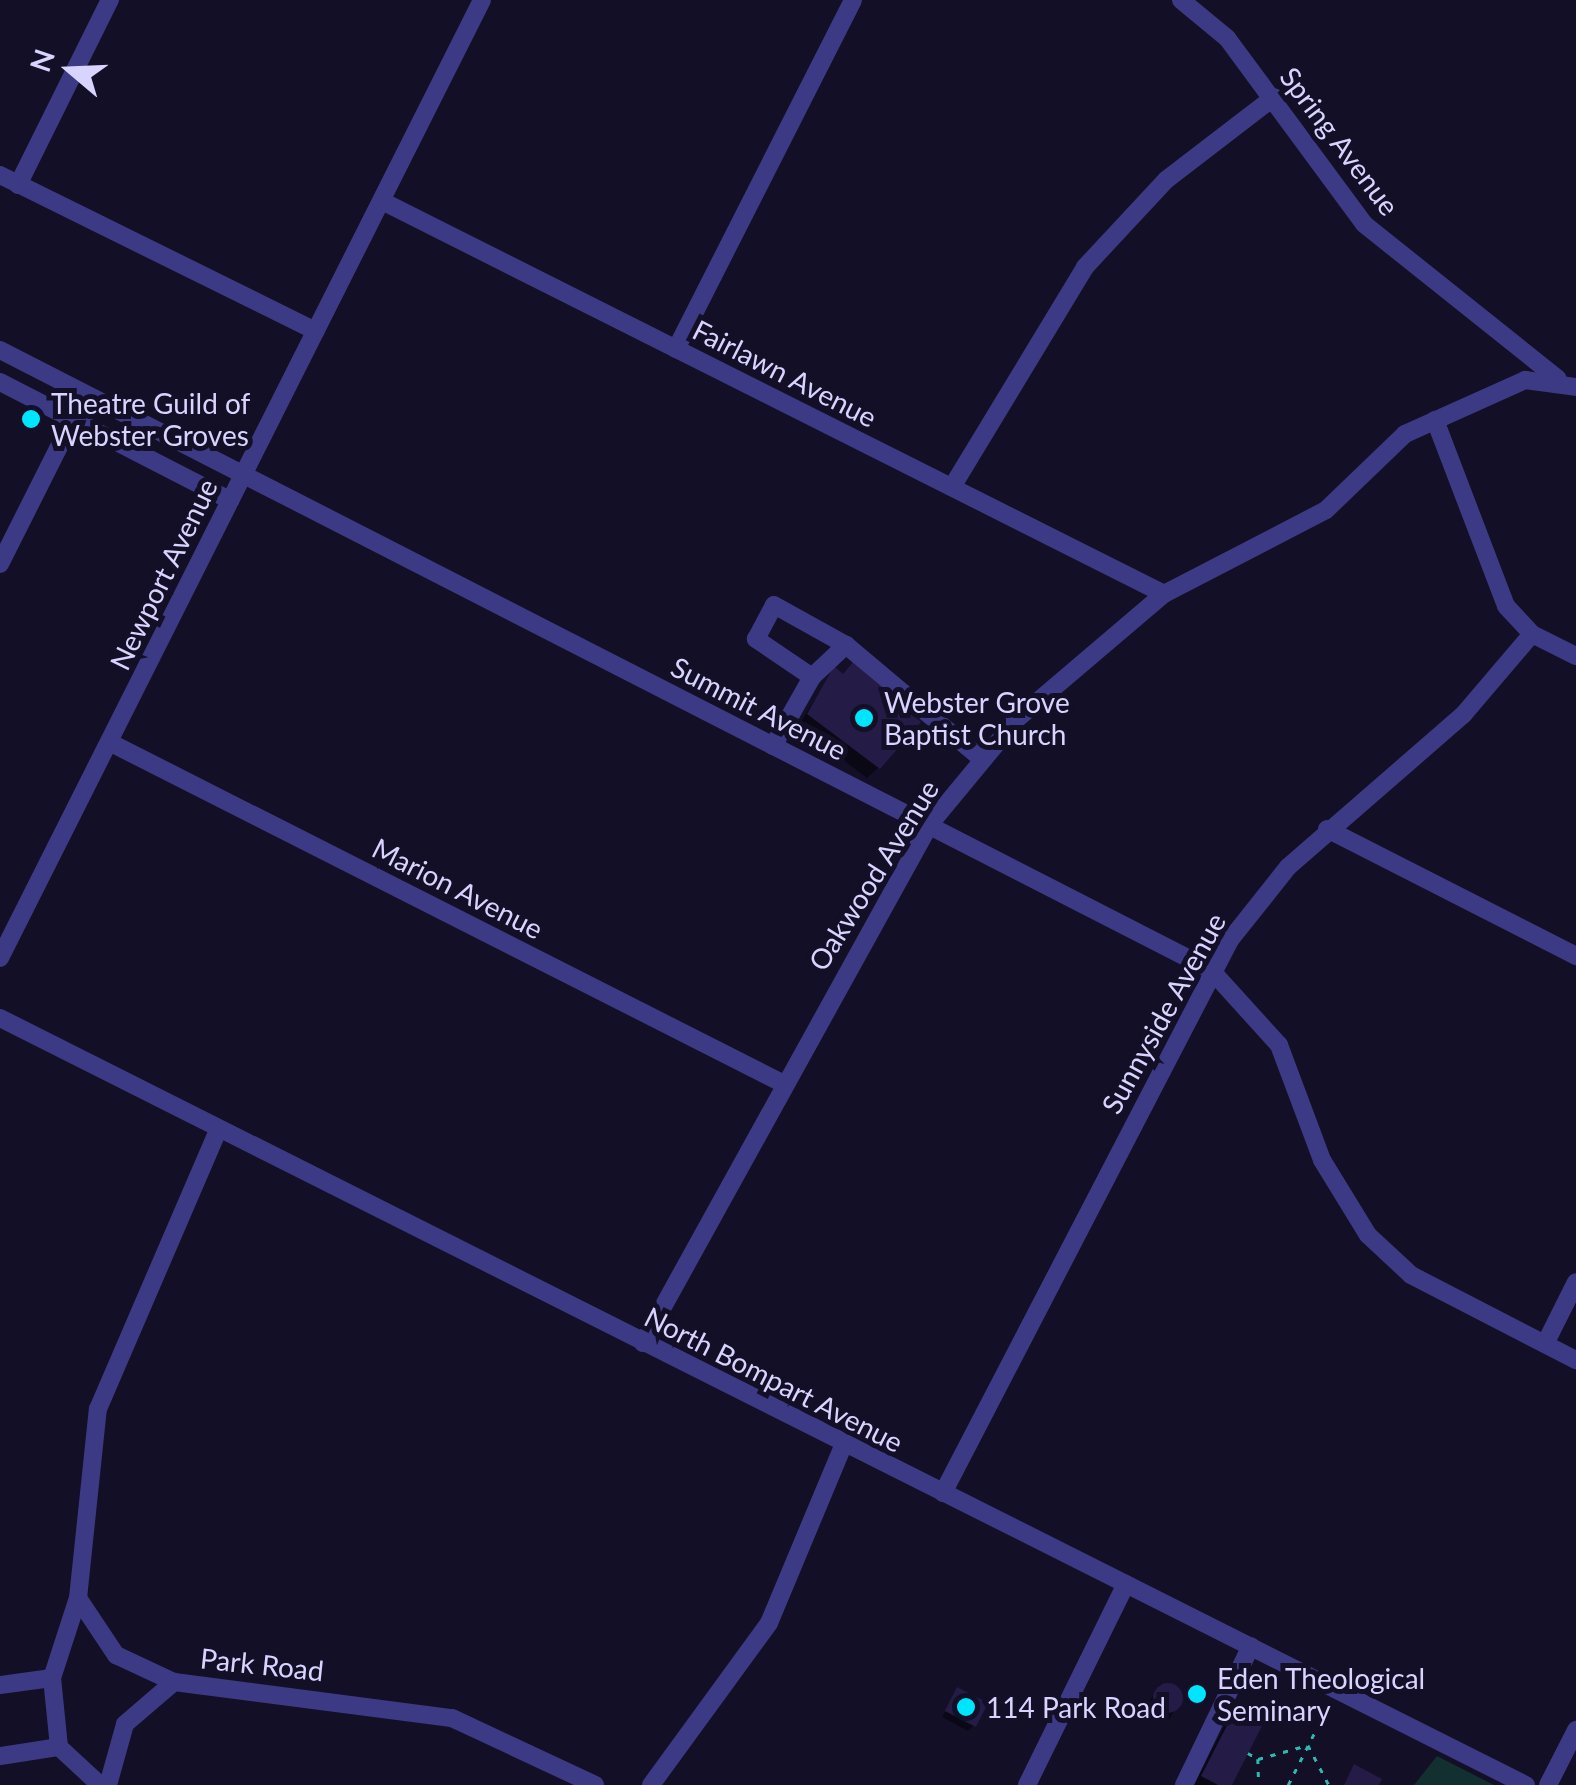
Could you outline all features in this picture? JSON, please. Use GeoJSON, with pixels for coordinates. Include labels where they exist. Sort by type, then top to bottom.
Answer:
{"type":"FeatureCollection","features":[{"type":"Feature","properties":{"kind":"street"},"geometry":{"type":"LineString","coordinates":[[18,185],[110,0]]}},
{"type":"Feature","properties":{"kind":"street","name":"Newport Avenue"},"geometry":{"type":"LineString","coordinates":[[0,958],[482,0]]}},
{"type":"Feature","properties":{"kind":"street"},"geometry":{"type":"LineString","coordinates":[[676,349],[852,0]]}},
{"type":"Feature","properties":{"kind":"street","name":"Spring Avenue"},"geometry":{"type":"LineString","coordinates":[[1181,0],[1274,97],[1364,224],[1567,383]]}},
{"type":"Feature","properties":{"kind":"street"},"geometry":{"type":"LineString","coordinates":[[952,487],[1085,267],[1166,180],[1274,97]]}},
{"type":"Feature","properties":{"kind":"street"},"geometry":{"type":"LineString","coordinates":[[0,175],[316,331]]}},
{"type":"Feature","properties":{"kind":"street","name":"Fairlawn Avenue"},"geometry":{"type":"LineString","coordinates":[[382,200],[1164,594]]}},
{"type":"Feature","properties":{"kind":"street","name":"Summit Avenue"},"geometry":{"type":"LineString","coordinates":[[0,350],[242,478],[1212,970],[1278,1045],[1322,1160],[1368,1235],[1411,1275],[1576,1360]]}},
{"type":"Feature","properties":{"kind":"street","name":"Oakwood Avenue"},"geometry":{"type":"LineString","coordinates":[[643,1343],[780,1082],[930,824],[982,759],[1050,685],[1164,594],[1326,510],[1388,448],[1435,420],[1525,380],[1567,383]]}},
{"type":"Feature","properties":{"kind":"street"},"geometry":{"type":"LineString","coordinates":[[0,382],[230,500]]}},
{"type":"Feature","properties":{"kind":"street"},"geometry":{"type":"LineString","coordinates":[[0,564],[73,419]]}},
{"type":"Feature","properties":{"kind":"street"},"geometry":{"type":"LineString","coordinates":[[1435,420],[1499,591],[1532,634],[1576,656]]}},
{"type":"Feature","properties":{"kind":"street"},"geometry":{"type":"LineString","coordinates":[[812,678],[756,639],[774,605],[846,645],[982,759]]}},
{"type":"Feature","properties":{"kind":"street","name":"Sunnyside Avenue"},"geometry":{"type":"LineString","coordinates":[[943,1494],[1212,970],[1327,830],[1463,715],[1532,634]]}},
{"type":"Feature","properties":{"kind":"street"},"geometry":{"type":"LineString","coordinates":[[774,746],[812,678],[846,645]]}},
{"type":"Feature","properties":{"kind":"street","name":"Marion Avenue"},"geometry":{"type":"LineString","coordinates":[[111,743],[780,1082]]}},
{"type":"Feature","properties":{"kind":"street"},"geometry":{"type":"LineString","coordinates":[[1327,830],[1576,956]]}},
{"type":"Feature","properties":{"kind":"street","name":"North Bompart Avenue"},"geometry":{"type":"LineString","coordinates":[[0,1018],[843,1446],[1526,1785]]}},
{"type":"Feature","properties":{"kind":"street"},"geometry":{"type":"LineString","coordinates":[[100,1785],[60,1747],[52,1678],[78,1598],[98,1409],[218,1130]]}},
{"type":"Feature","properties":{"kind":"street"},"geometry":{"type":"LineString","coordinates":[[1544,1344],[1576,1282]]}},
{"type":"Feature","properties":{"kind":"street"},"geometry":{"type":"LineString","coordinates":[[651,1785],[769,1623],[843,1446]]}},
{"type":"Feature","properties":{"kind":"street"},"geometry":{"type":"LineString","coordinates":[[1026,1785],[1126,1584]]}},
{"type":"Feature","properties":{"kind":"street","name":"Park Road"},"geometry":{"type":"LineString","coordinates":[[78,1598],[116,1655],[174,1682],[452,1718],[595,1785]]}},
{"type":"Feature","properties":{"kind":"street"},"geometry":{"type":"LineString","coordinates":[[1184,1785],[1251,1646]]}},
{"type":"Feature","properties":{"kind":"street"},"geometry":{"type":"LineString","coordinates":[[0,1686],[52,1678]]}},
{"type":"Feature","properties":{"kind":"street"},"geometry":{"type":"LineString","coordinates":[[108,1785],[125,1724],[174,1682]]}},
{"type":"Feature","properties":{"kind":"street"},"geometry":{"type":"LineString","coordinates":[[1548,1785],[1576,1730]]}},
{"type":"Feature","properties":{"kind":"street"},"geometry":{"type":"LineString","coordinates":[[0,1756],[60,1747]]}},
{"type":"Feature","properties":{"kind":"path"},"geometry":{"type":"LineString","coordinates":[[1288,1785],[1336,1690]]}},
{"type":"Feature","properties":{"kind":"path"},"geometry":{"type":"LineString","coordinates":[[1248,1753],[1258,1758],[1308,1746]]}},
{"type":"Feature","properties":{"kind":"path"},"geometry":{"type":"LineString","coordinates":[[1308,1746],[1330,1785]]}},
{"type":"Feature","properties":{"kind":"path"},"geometry":{"type":"LineString","coordinates":[[1258,1758],[1258,1785]]}},
{"type":"Feature","properties":{"kind":"green space"},"geometry":{"type":"Polygon","coordinates":[[[1437,1756],[1494,1785],[1414,1785],[1437,1756]]]}},
{"type":"Feature","properties":{"kind":"building","name":"Webster Grove Baptist Church"},"geometry":{"type":"Polygon","coordinates":[[[853,662],[921,722],[880,769],[807,714],[834,666],[843,674],[853,662]]]}},
{"type":"Feature","properties":{"kind":"building"},"geometry":{"type":"Polygon","coordinates":[[[1168,1683],[1179,1687],[1183,1698],[1179,1709],[1168,1713],[1157,1709],[1153,1698],[1157,1687],[1168,1683]]]}},
{"type":"Feature","properties":{"kind":"building","name":"114 Park Road"},"geometry":{"type":"Polygon","coordinates":[[[957,1687],[988,1703],[976,1727],[945,1711],[957,1687]]]}},
{"type":"Feature","properties":{"kind":"building"},"geometry":{"type":"Polygon","coordinates":[[[1237,1706],[1265,1720],[1232,1785],[1218,1785],[1201,1776],[1237,1706]]]}},
{"type":"Feature","properties":{"kind":"building"},"geometry":{"type":"Polygon","coordinates":[[[1354,1764],[1382,1779],[1379,1785],[1344,1785],[1354,1764]]]}},
{"type":"Feature","properties":{"kind":"place","name":"Theatre Guild of Webster Groves"},"geometry":{"type":"Point","coordinates":[31,419]}},
{"type":"Feature","properties":{"kind":"place","name":"Webster Grove Baptist Church"},"geometry":{"type":"Point","coordinates":[864,718]}},
{"type":"Feature","properties":{"kind":"place","name":"Eden Theological Seminary"},"geometry":{"type":"Point","coordinates":[1197,1694]}},
{"type":"Feature","properties":{"kind":"place","name":"114 Park Road"},"geometry":{"type":"Point","coordinates":[966,1707]}}]}
